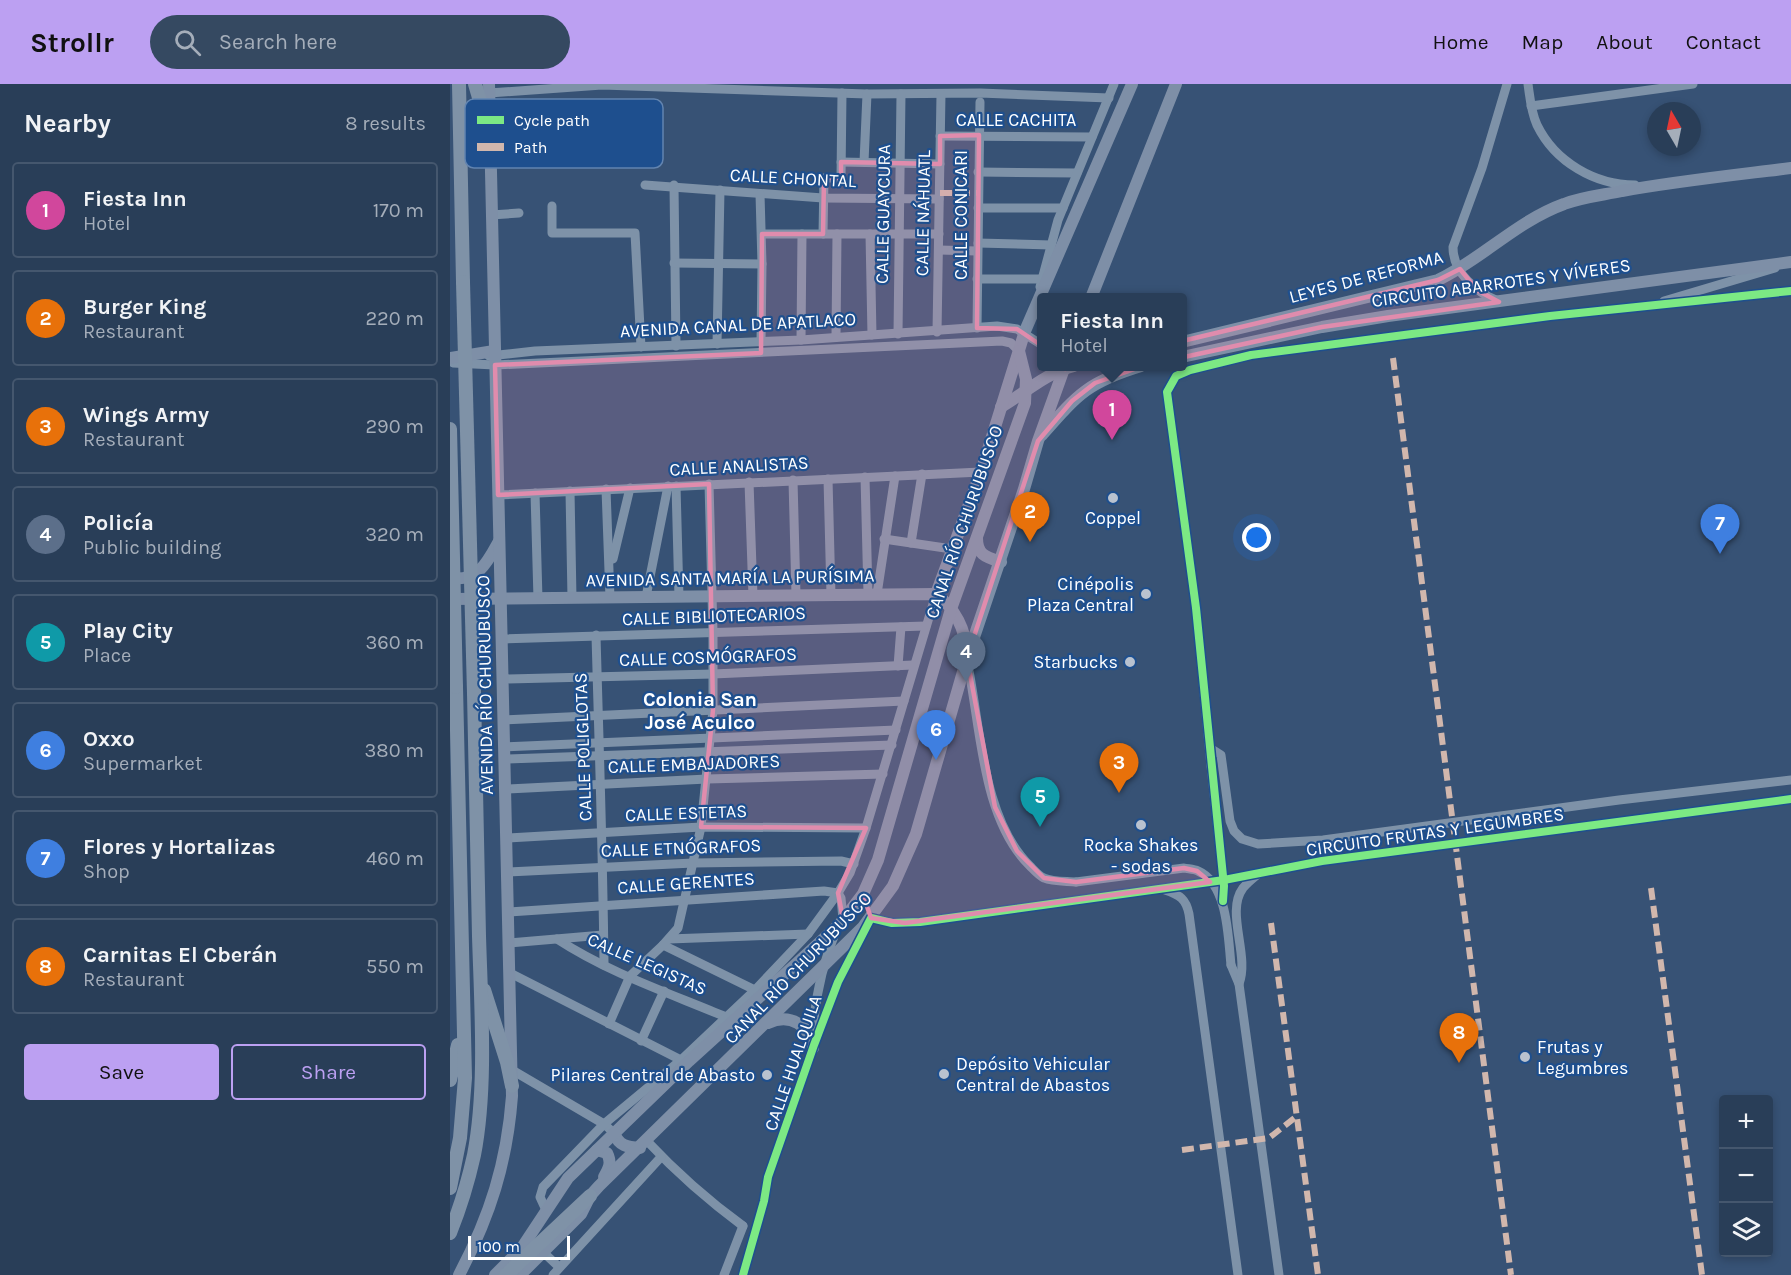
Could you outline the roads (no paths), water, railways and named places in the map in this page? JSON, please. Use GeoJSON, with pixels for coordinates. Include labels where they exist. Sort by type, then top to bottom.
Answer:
{"type":"FeatureCollection","features":[{"type":"Feature","properties":{"kind":"highway"},"geometry":{"type":"LineString","coordinates":[[450,1233],[465,1191],[474,1152],[478,1115],[480,982],[459,84]]}},
{"type":"Feature","properties":{"kind":"highway"},"geometry":{"type":"LineString","coordinates":[[475,84],[479,99]]}},
{"type":"Feature","properties":{"kind":"highway"},"geometry":{"type":"LineString","coordinates":[[450,429],[465,1078],[463,1114],[450,1187]]}},
{"type":"Feature","properties":{"kind":"highway"},"geometry":{"type":"LineString","coordinates":[[480,982],[488,998],[512,1086]]}},
{"type":"Feature","properties":{"kind":"highway"},"geometry":{"type":"LineString","coordinates":[[450,1080],[462,1022]]}},
{"type":"Feature","properties":{"kind":"highway"},"geometry":{"type":"LineString","coordinates":[[506,1275],[540,1249],[594,1191]]}},
{"type":"Feature","properties":{"kind":"main road","name":"CANAL RÍO CHURUBUSCO"},"geometry":{"type":"LineString","coordinates":[[1042,293],[1132,84]]}},
{"type":"Feature","properties":{"kind":"main road"},"geometry":{"type":"LineString","coordinates":[[1093,293],[1176,84]]}},
{"type":"Feature","properties":{"kind":"main road","name":"AVENIDA RÍO CHURUBUSCO"},"geometry":{"type":"LineString","coordinates":[[461,1275],[489,1212],[496,1188],[508,1135],[512,1086],[490,168]]}},
{"type":"Feature","properties":{"kind":"main road","name":"LEYES DE REFORMA"},"geometry":{"type":"LineString","coordinates":[[1187,341],[1438,280],[1460,269],[1512,232],[1564,203],[1658,185],[1791,168]]}},
{"type":"Feature","properties":{"kind":"main road","name":"CIRCUITO ABARROTES Y VÍVERES"},"geometry":{"type":"LineString","coordinates":[[1187,356],[1322,327],[1791,263]]}},
{"type":"Feature","properties":{"kind":"main road","name":"CANAL RÍO CHURUBUSCO"},"geometry":{"type":"LineString","coordinates":[[936,594],[981,472],[1018,351],[1037,304]]}},
{"type":"Feature","properties":{"kind":"main road","name":"CANAL RÍO CHURUBUSCO"},"geometry":{"type":"LineString","coordinates":[[495,1275],[521,1249],[568,1178],[841,922],[863,894],[878,860],[951,609],[1023,410],[1027,388],[1024,368],[1018,351]]}},
{"type":"Feature","properties":{"kind":"main road"},"geometry":{"type":"LineString","coordinates":[[451,362],[494,357]]}},
{"type":"Feature","properties":{"kind":"main road"},"geometry":{"type":"LineString","coordinates":[[1001,407],[1027,388],[1059,371]]}},
{"type":"Feature","properties":{"kind":"main road","name":"CANAL RÍO CHURUBUSCO"},"geometry":{"type":"LineString","coordinates":[[594,1191],[824,966],[871,918],[893,886],[911,848],[967,658],[1001,562],[1038,441],[1065,371]]}},
{"type":"Feature","properties":{"kind":"main road"},"geometry":{"type":"LineString","coordinates":[[1038,441],[1081,393],[1095,383],[1127,371]]}},
{"type":"Feature","properties":{"kind":"main road"},"geometry":{"type":"LineString","coordinates":[[977,537],[977,547],[981,554],[1001,562]]}},
{"type":"Feature","properties":{"kind":"main road"},"geometry":{"type":"LineString","coordinates":[[450,578],[466,578],[480,572],[499,541]]}},
{"type":"Feature","properties":{"kind":"main road"},"geometry":{"type":"LineString","coordinates":[[936,594],[951,609],[963,631],[967,658]]}},
{"type":"Feature","properties":{"kind":"main road","name":"AVENIDA SANTA MARÍA LA PURÍSIMA"},"geometry":{"type":"LineString","coordinates":[[450,599],[936,594]]}},
{"type":"Feature","properties":{"kind":"main road"},"geometry":{"type":"LineString","coordinates":[[863,894],[871,918]]}},
{"type":"Feature","properties":{"kind":"main road"},"geometry":{"type":"LineString","coordinates":[[767,1023],[782,1019],[796,1022],[808,1032],[814,1047]]}},
{"type":"Feature","properties":{"kind":"main road"},"geometry":{"type":"LineString","coordinates":[[614,1133],[620,1144],[627,1147],[643,1144]]}},
{"type":"Feature","properties":{"kind":"main road"},"geometry":{"type":"LineString","coordinates":[[594,1191],[610,1164],[607,1153],[597,1149]]}},
{"type":"Feature","properties":{"kind":"main road"},"geometry":{"type":"LineString","coordinates":[[519,1275],[540,1249]]}},
{"type":"Feature","properties":{"kind":"street","name":"CANAL RÍO CHURUBUSCO"},"geometry":{"type":"LineString","coordinates":[[1039,293],[1063,208],[1114,84]]}},
{"type":"Feature","properties":{"kind":"street"},"geometry":{"type":"LineString","coordinates":[[1499,302],[1477,290],[1460,269],[1455,260],[1453,247],[1482,168],[1507,84]]}},
{"type":"Feature","properties":{"kind":"street"},"geometry":{"type":"LineString","coordinates":[[1528,84],[1537,125],[1550,145],[1576,169],[1599,180],[1622,185],[1658,185]]}},
{"type":"Feature","properties":{"kind":"street"},"geometry":{"type":"LineString","coordinates":[[1531,106],[1693,84]]}},
{"type":"Feature","properties":{"kind":"street"},"geometry":{"type":"LineString","coordinates":[[489,88],[602,85],[842,93],[861,90],[901,94],[980,93],[1109,98]]}},
{"type":"Feature","properties":{"kind":"street"},"geometry":{"type":"LineString","coordinates":[[861,90],[864,162]]}},
{"type":"Feature","properties":{"kind":"street"},"geometry":{"type":"LineString","coordinates":[[823,234],[824,178],[841,178],[842,93]]}},
{"type":"Feature","properties":{"kind":"street","name":"CALLE GUAYCURA"},"geometry":{"type":"LineString","coordinates":[[898,334],[901,94]]}},
{"type":"Feature","properties":{"kind":"street","name":"CALLE NÁHUATL"},"geometry":{"type":"LineString","coordinates":[[937,332],[941,94]]}},
{"type":"Feature","properties":{"kind":"street","name":"CALLE CONICARI"},"geometry":{"type":"LineString","coordinates":[[977,328],[980,102]]}},
{"type":"Feature","properties":{"kind":"street","name":"CALLE CACHITA"},"geometry":{"type":"LineString","coordinates":[[940,136],[1092,137]]}},
{"type":"Feature","properties":{"kind":"street"},"geometry":{"type":"LineString","coordinates":[[841,162],[940,164]]}},
{"type":"Feature","properties":{"kind":"street"},"geometry":{"type":"LineString","coordinates":[[978,172],[1077,173]]}},
{"type":"Feature","properties":{"kind":"street","name":"CALLE CHONTAL"},"geometry":{"type":"LineString","coordinates":[[645,185],[674,185],[823,198],[939,199]]}},
{"type":"Feature","properties":{"kind":"street"},"geometry":{"type":"LineString","coordinates":[[674,185],[676,346]]}},
{"type":"Feature","properties":{"kind":"street"},"geometry":{"type":"LineString","coordinates":[[717,344],[720,190]]}},
{"type":"Feature","properties":{"kind":"street"},"geometry":{"type":"LineString","coordinates":[[760,194],[761,342]]}},
{"type":"Feature","properties":{"kind":"street"},"geometry":{"type":"LineString","coordinates":[[552,206],[552,232],[635,233],[640,347]]}},
{"type":"Feature","properties":{"kind":"street"},"geometry":{"type":"LineString","coordinates":[[978,208],[1063,208]]}},
{"type":"Feature","properties":{"kind":"street"},"geometry":{"type":"LineString","coordinates":[[491,214],[519,213]]}},
{"type":"Feature","properties":{"kind":"street"},"geometry":{"type":"LineString","coordinates":[[762,234],[939,234]]}},
{"type":"Feature","properties":{"kind":"street"},"geometry":{"type":"LineString","coordinates":[[801,340],[802,234]]}},
{"type":"Feature","properties":{"kind":"street"},"geometry":{"type":"LineString","coordinates":[[836,337],[837,234]]}},
{"type":"Feature","properties":{"kind":"street"},"geometry":{"type":"LineString","coordinates":[[870,234],[872,335]]}},
{"type":"Feature","properties":{"kind":"street"},"geometry":{"type":"LineString","coordinates":[[939,250],[1051,245]]}},
{"type":"Feature","properties":{"kind":"street"},"geometry":{"type":"LineString","coordinates":[[674,263],[762,264]]}},
{"type":"Feature","properties":{"kind":"street"},"geometry":{"type":"LineString","coordinates":[[1648,306],[1791,263]]}},
{"type":"Feature","properties":{"kind":"street"},"geometry":{"type":"LineString","coordinates":[[977,279],[1042,279]]}},
{"type":"Feature","properties":{"kind":"street"},"geometry":{"type":"LineString","coordinates":[[1279,1275],[1239,984],[1231,965],[1196,608],[1167,392],[1176,376],[1190,370],[1251,355],[1515,321],[1791,291]]}},
{"type":"Feature","properties":{"kind":"street","name":"CANAL RÍO CHURUBUSCO"},"geometry":{"type":"LineString","coordinates":[[1035,309],[1037,300]]}},
{"type":"Feature","properties":{"kind":"street","name":"AVENIDA CANAL DE APATLACO"},"geometry":{"type":"LineString","coordinates":[[494,357],[535,351],[801,340],[1009,327],[1037,342]]}},
{"type":"Feature","properties":{"kind":"street"},"geometry":{"type":"LineString","coordinates":[[917,333],[917,345]]}},
{"type":"Feature","properties":{"kind":"street","name":"AVENIDA CANAL DE APATLACO"},"geometry":{"type":"LineString","coordinates":[[494,357],[1002,341],[1011,343],[1018,351]]}},
{"type":"Feature","properties":{"kind":"street","name":"CALLE ANALISTAS"},"geometry":{"type":"LineString","coordinates":[[498,495],[981,472]]}},
{"type":"Feature","properties":{"kind":"street"},"geometry":{"type":"LineString","coordinates":[[910,543],[922,474]]}},
{"type":"Feature","properties":{"kind":"street"},"geometry":{"type":"LineString","coordinates":[[873,594],[895,476]]}},
{"type":"Feature","properties":{"kind":"street"},"geometry":{"type":"LineString","coordinates":[[866,477],[873,594]]}},
{"type":"Feature","properties":{"kind":"street"},"geometry":{"type":"LineString","coordinates":[[828,478],[831,595]]}},
{"type":"Feature","properties":{"kind":"street"},"geometry":{"type":"LineString","coordinates":[[793,480],[796,595]]}},
{"type":"Feature","properties":{"kind":"street"},"geometry":{"type":"LineString","coordinates":[[749,482],[753,596]]}},
{"type":"Feature","properties":{"kind":"street"},"geometry":{"type":"LineString","coordinates":[[609,1024],[630,976],[678,928],[701,827],[713,710],[709,484]]}},
{"type":"Feature","properties":{"kind":"street"},"geometry":{"type":"LineString","coordinates":[[672,486],[680,597]]}},
{"type":"Feature","properties":{"kind":"street"},"geometry":{"type":"LineString","coordinates":[[646,597],[672,486]]}},
{"type":"Feature","properties":{"kind":"street"},"geometry":{"type":"LineString","coordinates":[[610,570],[630,488]]}},
{"type":"Feature","properties":{"kind":"street"},"geometry":{"type":"LineString","coordinates":[[606,489],[610,598]]}},
{"type":"Feature","properties":{"kind":"street"},"geometry":{"type":"LineString","coordinates":[[570,491],[572,598]]}},
{"type":"Feature","properties":{"kind":"street"},"geometry":{"type":"LineString","coordinates":[[535,493],[538,599]]}},
{"type":"Feature","properties":{"kind":"street"},"geometry":{"type":"LineString","coordinates":[[884,539],[952,549]]}},
{"type":"Feature","properties":{"kind":"street","name":"CANAL RÍO CHURUBUSCO"},"geometry":{"type":"LineString","coordinates":[[546,1210],[540,1197],[543,1186],[604,1124],[681,1060],[755,990],[808,934],[838,893],[854,864],[866,828],[936,594]]}},
{"type":"Feature","properties":{"kind":"street","name":"CALLE BIBLIOTECARIOS"},"geometry":{"type":"LineString","coordinates":[[502,639],[926,626]]}},
{"type":"Feature","properties":{"kind":"street"},"geometry":{"type":"LineString","coordinates":[[898,666],[902,627]]}},
{"type":"Feature","properties":{"kind":"street","name":"CALLE POLIGLOTAS"},"geometry":{"type":"LineString","coordinates":[[596,635],[597,714],[602,784],[604,965]]}},
{"type":"Feature","properties":{"kind":"street"},"geometry":{"type":"LineString","coordinates":[[967,658],[986,769],[1004,829],[1023,859],[1044,878],[1076,882],[1184,868],[1197,871],[1207,877],[1223,901]]}},
{"type":"Feature","properties":{"kind":"street","name":"CALLE COSMÓGRAFOS"},"geometry":{"type":"LineString","coordinates":[[503,679],[713,674],[914,665]]}},
{"type":"Feature","properties":{"kind":"street"},"geometry":{"type":"LineString","coordinates":[[504,720],[904,701]]}},
{"type":"Feature","properties":{"kind":"street"},"geometry":{"type":"LineString","coordinates":[[505,753],[599,742],[896,730]]}},
{"type":"Feature","properties":{"kind":"street"},"geometry":{"type":"LineString","coordinates":[[505,753],[600,756],[892,745]]}},
{"type":"Feature","properties":{"kind":"street"},"geometry":{"type":"LineString","coordinates":[[1210,748],[1221,755],[1230,821],[1234,831],[1248,842],[1258,844],[1323,840],[1619,800],[1791,780]]}},
{"type":"Feature","properties":{"kind":"street","name":"CALLE EMBAJADORES"},"geometry":{"type":"LineString","coordinates":[[506,789],[707,779],[883,774]]}},
{"type":"Feature","properties":{"kind":"street","name":"CIRCUITO FRUTAS Y LEGUMBRES"},"geometry":{"type":"LineString","coordinates":[[871,918],[892,923],[920,922],[1160,889],[1258,874],[1322,861],[1791,799]]}},
{"type":"Feature","properties":{"kind":"street","name":"CALLE ESTETAS"},"geometry":{"type":"LineString","coordinates":[[507,838],[701,827],[866,828]]}},
{"type":"Feature","properties":{"kind":"street","name":"CALLE ETNÓGRAFOS"},"geometry":{"type":"LineString","coordinates":[[508,872],[693,863],[841,861],[854,864]]}},
{"type":"Feature","properties":{"kind":"street"},"geometry":{"type":"LineString","coordinates":[[1239,984],[1243,973],[1243,961],[1236,908],[1242,889],[1258,874]]}},
{"type":"Feature","properties":{"kind":"street"},"geometry":{"type":"LineString","coordinates":[[1160,889],[1182,897],[1187,904],[1238,1275]]}},
{"type":"Feature","properties":{"kind":"street","name":"CALLE GERENTES"},"geometry":{"type":"LineString","coordinates":[[508,912],[814,891],[838,893]]}},
{"type":"Feature","properties":{"kind":"street"},"geometry":{"type":"LineString","coordinates":[[838,893],[841,898],[841,922]]}},
{"type":"Feature","properties":{"kind":"street","name":"CALLE HUALQUILA"},"geometry":{"type":"LineString","coordinates":[[743,1275],[768,1177],[814,1047],[838,982],[871,918]]}},
{"type":"Feature","properties":{"kind":"street","name":"CALLE HUALQUILA"},"geometry":{"type":"LineString","coordinates":[[814,1047],[816,1005],[824,966],[841,922]]}},
{"type":"Feature","properties":{"kind":"street"},"geometry":{"type":"LineString","coordinates":[[666,942],[808,934]]}},
{"type":"Feature","properties":{"kind":"street"},"geometry":{"type":"LineString","coordinates":[[509,943],[603,935]]}},
{"type":"Feature","properties":{"kind":"street","name":"CALLE LEGISTAS"},"geometry":{"type":"LineString","coordinates":[[557,939],[604,965],[726,1017]]}},
{"type":"Feature","properties":{"kind":"street"},"geometry":{"type":"LineString","coordinates":[[666,942],[755,990]]}},
{"type":"Feature","properties":{"kind":"street"},"geometry":{"type":"LineString","coordinates":[[510,973],[681,1060]]}},
{"type":"Feature","properties":{"kind":"street"},"geometry":{"type":"LineString","coordinates":[[641,1041],[663,991]]}},
{"type":"Feature","properties":{"kind":"street"},"geometry":{"type":"LineString","coordinates":[[512,1070],[604,1124],[614,1133]]}},
{"type":"Feature","properties":{"kind":"street"},"geometry":{"type":"LineString","coordinates":[[643,1144],[743,1226]]}},
{"type":"Feature","properties":{"kind":"street"},"geometry":{"type":"LineString","coordinates":[[540,1249],[556,1271],[661,1157]]}},
{"type":"Feature","properties":{"kind":"street"},"geometry":{"type":"LineString","coordinates":[[724,1275],[743,1226],[753,1222],[757,1224]]}},
{"type":"Feature","properties":{"kind":"place","name":"Fiesta Inn"},"geometry":{"type":"Point","coordinates":[1112,440]}},
{"type":"Feature","properties":{"kind":"place","name":"Coppel"},"geometry":{"type":"Point","coordinates":[1113,498]}},
{"type":"Feature","properties":{"kind":"place","name":"Burger King"},"geometry":{"type":"Point","coordinates":[1030,542]}},
{"type":"Feature","properties":{"kind":"place","name":"Flores y Hortalizas"},"geometry":{"type":"Point","coordinates":[1720,554]}},
{"type":"Feature","properties":{"kind":"place","name":"Cinépolis Plaza Central"},"geometry":{"type":"Point","coordinates":[1146,594]}},
{"type":"Feature","properties":{"kind":"place","name":"Starbucks"},"geometry":{"type":"Point","coordinates":[1130,662]}},
{"type":"Feature","properties":{"kind":"place","name":"Policía"},"geometry":{"type":"Point","coordinates":[966,682]}},
{"type":"Feature","properties":{"kind":"place","name":"Oxxo"},"geometry":{"type":"Point","coordinates":[936,760]}},
{"type":"Feature","properties":{"kind":"place","name":"Wings Army"},"geometry":{"type":"Point","coordinates":[1119,793]}},
{"type":"Feature","properties":{"kind":"place","name":"Rocka Shakes - sodas"},"geometry":{"type":"Point","coordinates":[1141,825]}},
{"type":"Feature","properties":{"kind":"place","name":"Play City"},"geometry":{"type":"Point","coordinates":[1040,827]}},
{"type":"Feature","properties":{"kind":"place","name":"Frutas y Legumbres"},"geometry":{"type":"Point","coordinates":[1525,1057]}},
{"type":"Feature","properties":{"kind":"place","name":"Carnitas El Cberán"},"geometry":{"type":"Point","coordinates":[1459,1063]}},
{"type":"Feature","properties":{"kind":"place","name":"Depósito Vehicular Central de Abastos"},"geometry":{"type":"Point","coordinates":[944,1074]}},
{"type":"Feature","properties":{"kind":"place","name":"Pilares Central de Abasto"},"geometry":{"type":"Point","coordinates":[767,1075]}},
{"type":"Feature","properties":{"kind":"district","name":"Colonia San José Aculco"},"geometry":{"type":"Point","coordinates":[700,710]}}]}
